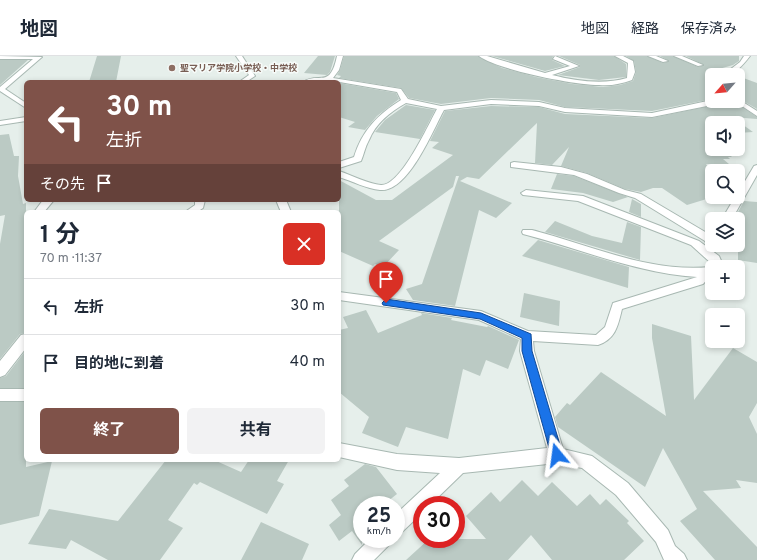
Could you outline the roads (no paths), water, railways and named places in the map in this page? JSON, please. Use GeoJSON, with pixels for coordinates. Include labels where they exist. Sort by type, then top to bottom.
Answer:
{"type":"FeatureCollection","features":[{"type":"Feature","properties":{"kind":"street"},"geometry":{"type":"LineString","coordinates":[[0,57],[39,56],[0,89],[24,105]]}},
{"type":"Feature","properties":{"kind":"street"},"geometry":{"type":"LineString","coordinates":[[239,56],[252,76],[245,80]]}},
{"type":"Feature","properties":{"kind":"street"},"geometry":{"type":"LineString","coordinates":[[330,79],[335,74],[340,56]]}},
{"type":"Feature","properties":{"kind":"street"},"geometry":{"type":"LineString","coordinates":[[482,56],[546,75],[584,83],[603,84],[624,82],[630,78],[631,62],[618,56]]}},
{"type":"Feature","properties":{"kind":"street"},"geometry":{"type":"LineString","coordinates":[[651,56],[665,61]]}},
{"type":"Feature","properties":{"kind":"street"},"geometry":{"type":"LineString","coordinates":[[677,56],[700,65]]}},
{"type":"Feature","properties":{"kind":"street"},"geometry":{"type":"LineString","coordinates":[[546,75],[576,66],[555,58]]}},
{"type":"Feature","properties":{"kind":"street"},"geometry":{"type":"LineString","coordinates":[[734,68],[745,59]]}},
{"type":"Feature","properties":{"kind":"street"},"geometry":{"type":"LineString","coordinates":[[322,80],[336,80]]}},
{"type":"Feature","properties":{"kind":"street"},"geometry":{"type":"LineString","coordinates":[[341,81],[399,90],[405,101]]}},
{"type":"Feature","properties":{"kind":"street"},"geometry":{"type":"LineString","coordinates":[[341,164],[358,159],[362,145],[375,122],[388,110],[405,101],[441,108],[491,102],[539,104],[565,110],[652,115],[705,104]]}},
{"type":"Feature","properties":{"kind":"street"},"geometry":{"type":"LineString","coordinates":[[745,106],[757,114]]}},
{"type":"Feature","properties":{"kind":"street"},"geometry":{"type":"LineString","coordinates":[[341,175],[381,188],[394,184],[415,158],[441,108]]}},
{"type":"Feature","properties":{"kind":"street"},"geometry":{"type":"LineString","coordinates":[[0,123],[24,120]]}},
{"type":"Feature","properties":{"kind":"street"},"geometry":{"type":"LineString","coordinates":[[514,165],[575,173],[602,181],[629,194],[638,196],[705,237]]}},
{"type":"Feature","properties":{"kind":"street"},"geometry":{"type":"LineString","coordinates":[[731,212],[757,168]]}},
{"type":"Feature","properties":{"kind":"street"},"geometry":{"type":"LineString","coordinates":[[526,193],[580,198],[695,243],[707,260]]}},
{"type":"Feature","properties":{"kind":"street"},"geometry":{"type":"LineString","coordinates":[[41,210],[42,206],[47,202]]}},
{"type":"Feature","properties":{"kind":"street"},"geometry":{"type":"LineString","coordinates":[[193,210],[200,206],[200,202]]}},
{"type":"Feature","properties":{"kind":"street"},"geometry":{"type":"LineString","coordinates":[[527,232],[591,252],[635,263],[694,274],[705,270]]}},
{"type":"Feature","properties":{"kind":"street"},"geometry":{"type":"LineString","coordinates":[[341,296],[481,316],[527,336],[598,340],[611,330],[617,306],[699,281],[705,275]]}},
{"type":"Feature","properties":{"kind":"street"},"geometry":{"type":"LineString","coordinates":[[527,336],[527,351],[557,455]]}},
{"type":"Feature","properties":{"kind":"street"},"geometry":{"type":"LineString","coordinates":[[0,371],[24,341]]}},
{"type":"Feature","properties":{"kind":"street"},"geometry":{"type":"LineString","coordinates":[[0,395],[24,395]]}},
{"type":"Feature","properties":{"kind":"street"},"geometry":{"type":"LineString","coordinates":[[341,450],[397,462],[459,466],[557,455],[586,461],[622,489],[662,536],[670,557]]}},
{"type":"Feature","properties":{"kind":"street"},"geometry":{"type":"LineString","coordinates":[[405,517],[459,466]]}},
{"type":"Feature","properties":{"kind":"street"},"geometry":{"type":"LineString","coordinates":[[361,560],[374,548]]}},
{"type":"Feature","properties":{"kind":"place","name":"聖マリア学院小学校・中学校"},"geometry":{"type":"Point","coordinates":[172,68]}}]}
